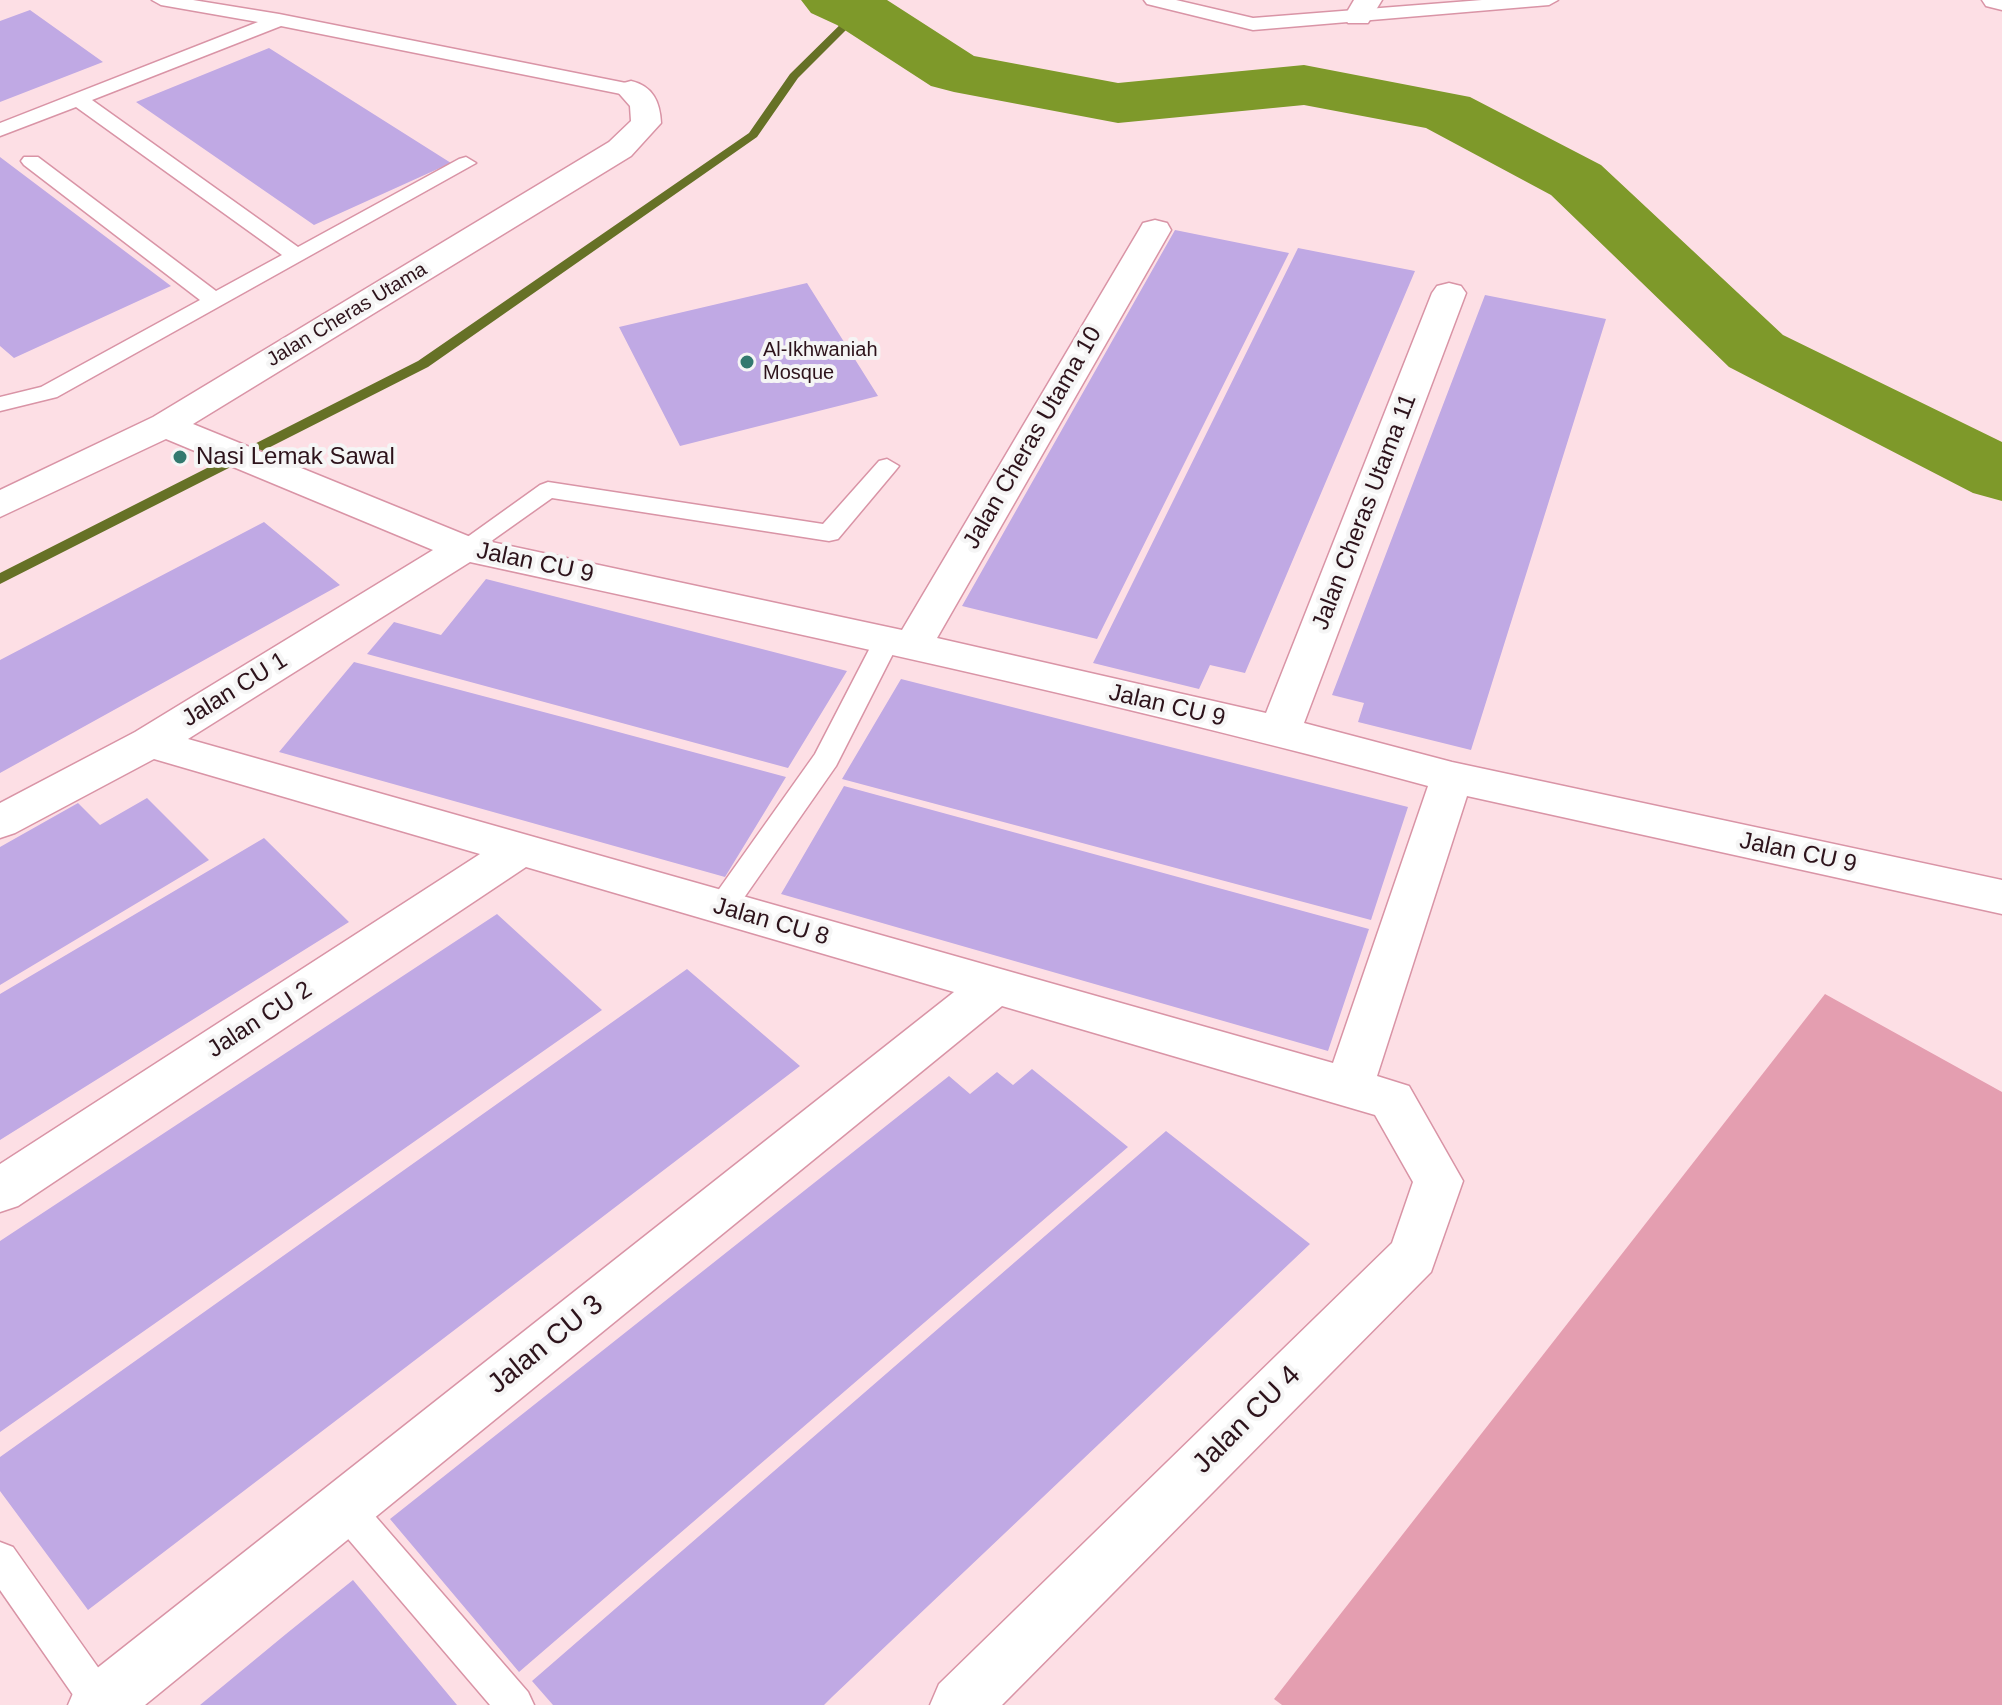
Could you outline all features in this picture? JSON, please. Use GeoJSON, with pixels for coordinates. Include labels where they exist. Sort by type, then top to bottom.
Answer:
{"type":"FeatureCollection","features":[{"type":"Feature","properties":{"kind":"street","name":"Jalan Cheras Utama"},"geometry":{"type":"LineString","coordinates":[[0,505],[166,425],[620,149],[646,123],[645,104],[631,90]]}},
{"type":"Feature","properties":{"kind":"street","name":"Jalan Cheras Utama 10"},"geometry":{"type":"LineString","coordinates":[[899,643],[1155,230]]}},
{"type":"Feature","properties":{"kind":"street","name":"Jalan Cheras Utama 11"},"geometry":{"type":"LineString","coordinates":[[1280,731],[1449,293]]}},
{"type":"Feature","properties":{"kind":"street","name":"Jalan CU 9"},"geometry":{"type":"LineString","coordinates":[[166,425],[228,454],[464,548],[899,643],[1280,731],[1452,777],[2002,897]]}},
{"type":"Feature","properties":{"kind":"street","name":"Jalan CU 1"},"geometry":{"type":"LineString","coordinates":[[0,822],[150,743],[464,548]]}},
{"type":"Feature","properties":{"kind":"street","name":"Jalan CU 8"},"geometry":{"type":"LineString","coordinates":[[150,743],[1370,1095]]}},
{"type":"Feature","properties":{"kind":"street"},"geometry":{"type":"LineString","coordinates":[[1370,1095],[1452,777]]}},
{"type":"Feature","properties":{"kind":"street","name":"Jalan CU 2"},"geometry":{"type":"LineString","coordinates":[[0,1191],[519,850]]}},
{"type":"Feature","properties":{"kind":"street","name":"Jalan CU 3"},"geometry":{"type":"LineString","coordinates":[[99,1704],[995,986]]}},
{"type":"Feature","properties":{"kind":"street","name":"Jalan CU 4"},"geometry":{"type":"LineString","coordinates":[[960,1705],[1413,1256],[1438,1181],[1370,1095]]}},
{"type":"Feature","properties":{"kind":"lane"},"geometry":{"type":"LineString","coordinates":[[161,0],[279,20],[631,90]]}},
{"type":"Feature","properties":{"kind":"lane"},"geometry":{"type":"LineString","coordinates":[[1153,0],[1206,6],[1253,24],[1363,8],[1549,0]]}},
{"type":"Feature","properties":{"kind":"lane"},"geometry":{"type":"LineString","coordinates":[[0,130],[279,20]]}},
{"type":"Feature","properties":{"kind":"lane"},"geometry":{"type":"LineString","coordinates":[[79,100],[297,256]]}},
{"type":"Feature","properties":{"kind":"lane"},"geometry":{"type":"LineString","coordinates":[[31,161],[215,301]]}},
{"type":"Feature","properties":{"kind":"lane"},"geometry":{"type":"LineString","coordinates":[[2,400],[49,392],[466,163]]}},
{"type":"Feature","properties":{"kind":"lane"},"geometry":{"type":"LineString","coordinates":[[464,548],[548,490],[829,533],[887,466]]}},
{"type":"Feature","properties":{"kind":"lane"},"geometry":{"type":"LineString","coordinates":[[722,907],[826,759],[899,643]]}},
{"type":"Feature","properties":{"kind":"lane"},"geometry":{"type":"LineString","coordinates":[[344,1507],[515,1705]]}},
{"type":"Feature","properties":{"kind":"lane"},"geometry":{"type":"LineString","coordinates":[[0,1559],[99,1704]]}},
{"type":"Feature","properties":{"kind":"shaded area"},"geometry":{"type":"Polygon","coordinates":[[[1825,994],[2002,1092],[2002,1705],[1282,1705],[1274,1699],[1825,994]]]}},
{"type":"Feature","properties":{"kind":"building"},"geometry":{"type":"Polygon","coordinates":[[[30,10],[103,62],[0,102],[0,21],[30,10]]]}},
{"type":"Feature","properties":{"kind":"building"},"geometry":{"type":"Polygon","coordinates":[[[269,48],[451,163],[314,225],[136,102],[269,48]]]}},
{"type":"Feature","properties":{"kind":"building"},"geometry":{"type":"Polygon","coordinates":[[[0,157],[171,286],[14,358],[0,346],[0,157]]]}},
{"type":"Feature","properties":{"kind":"building"},"geometry":{"type":"Polygon","coordinates":[[[1175,230],[1289,253],[1097,639],[962,606],[1175,230]]]}},
{"type":"Feature","properties":{"kind":"building"},"geometry":{"type":"Polygon","coordinates":[[[1298,248],[1415,271],[1245,673],[1210,665],[1199,689],[1093,663],[1298,248]]]}},
{"type":"Feature","properties":{"kind":"building","name":"Al-Ikhwaniah Mosque"},"geometry":{"type":"Polygon","coordinates":[[[807,283],[878,396],[680,446],[619,327],[807,283]]]}},
{"type":"Feature","properties":{"kind":"building"},"geometry":{"type":"Polygon","coordinates":[[[1485,295],[1606,319],[1471,750],[1358,722],[1364,703],[1332,695],[1485,295]]]}},
{"type":"Feature","properties":{"kind":"building"},"geometry":{"type":"Polygon","coordinates":[[[264,522],[340,585],[0,773],[0,660],[264,522]]]}},
{"type":"Feature","properties":{"kind":"building"},"geometry":{"type":"Polygon","coordinates":[[[486,579],[847,671],[788,768],[367,654],[394,622],[441,635],[486,579]]]}},
{"type":"Feature","properties":{"kind":"building"},"geometry":{"type":"Polygon","coordinates":[[[354,662],[786,777],[725,877],[279,752],[354,662]]]}},
{"type":"Feature","properties":{"kind":"building"},"geometry":{"type":"Polygon","coordinates":[[[901,679],[1408,807],[1371,920],[842,779],[901,679]]]}},
{"type":"Feature","properties":{"kind":"building"},"geometry":{"type":"Polygon","coordinates":[[[844,786],[1369,929],[1328,1051],[781,894],[844,786]]]}},
{"type":"Feature","properties":{"kind":"building"},"geometry":{"type":"Polygon","coordinates":[[[147,798],[209,860],[0,985],[0,847],[78,803],[100,825],[147,798]]]}},
{"type":"Feature","properties":{"kind":"building"},"geometry":{"type":"Polygon","coordinates":[[[264,838],[349,922],[0,1140],[0,994],[264,838]]]}},
{"type":"Feature","properties":{"kind":"building"},"geometry":{"type":"Polygon","coordinates":[[[497,914],[602,1010],[0,1432],[0,1241],[497,914]]]}},
{"type":"Feature","properties":{"kind":"building"},"geometry":{"type":"Polygon","coordinates":[[[687,969],[800,1066],[88,1610],[0,1491],[0,1457],[687,969]]]}},
{"type":"Feature","properties":{"kind":"building"},"geometry":{"type":"Polygon","coordinates":[[[1032,1069],[1128,1147],[519,1672],[390,1519],[949,1076],[970,1094],[997,1072],[1013,1085],[1032,1069]]]}},
{"type":"Feature","properties":{"kind":"building"},"geometry":{"type":"Polygon","coordinates":[[[1166,1131],[1310,1244],[824,1705],[553,1705],[532,1681],[1166,1131]]]}},
{"type":"Feature","properties":{"kind":"building"},"geometry":{"type":"Polygon","coordinates":[[[353,1580],[457,1705],[200,1705],[286,1634],[353,1580]]]}},
{"type":"Feature","properties":{"kind":"waterway"},"geometry":{"type":"LineString","coordinates":[[833,0],[860,11],[954,72],[1118,103],[1304,85],[1446,111],[1576,180],[1756,351],[2002,475]]}},
{"type":"Feature","properties":{"kind":"waterway"},"geometry":{"type":"LineString","coordinates":[[0,579],[423,364],[753,135],[794,76],[860,11]]}},
{"type":"Feature","properties":{"kind":"place","name":"Al-Ikhwaniah Mosque"},"geometry":{"type":"Point","coordinates":[747,362]}},
{"type":"Feature","properties":{"kind":"place","name":"Nasi Lemak Sawal"},"geometry":{"type":"Point","coordinates":[180,457]}}]}
